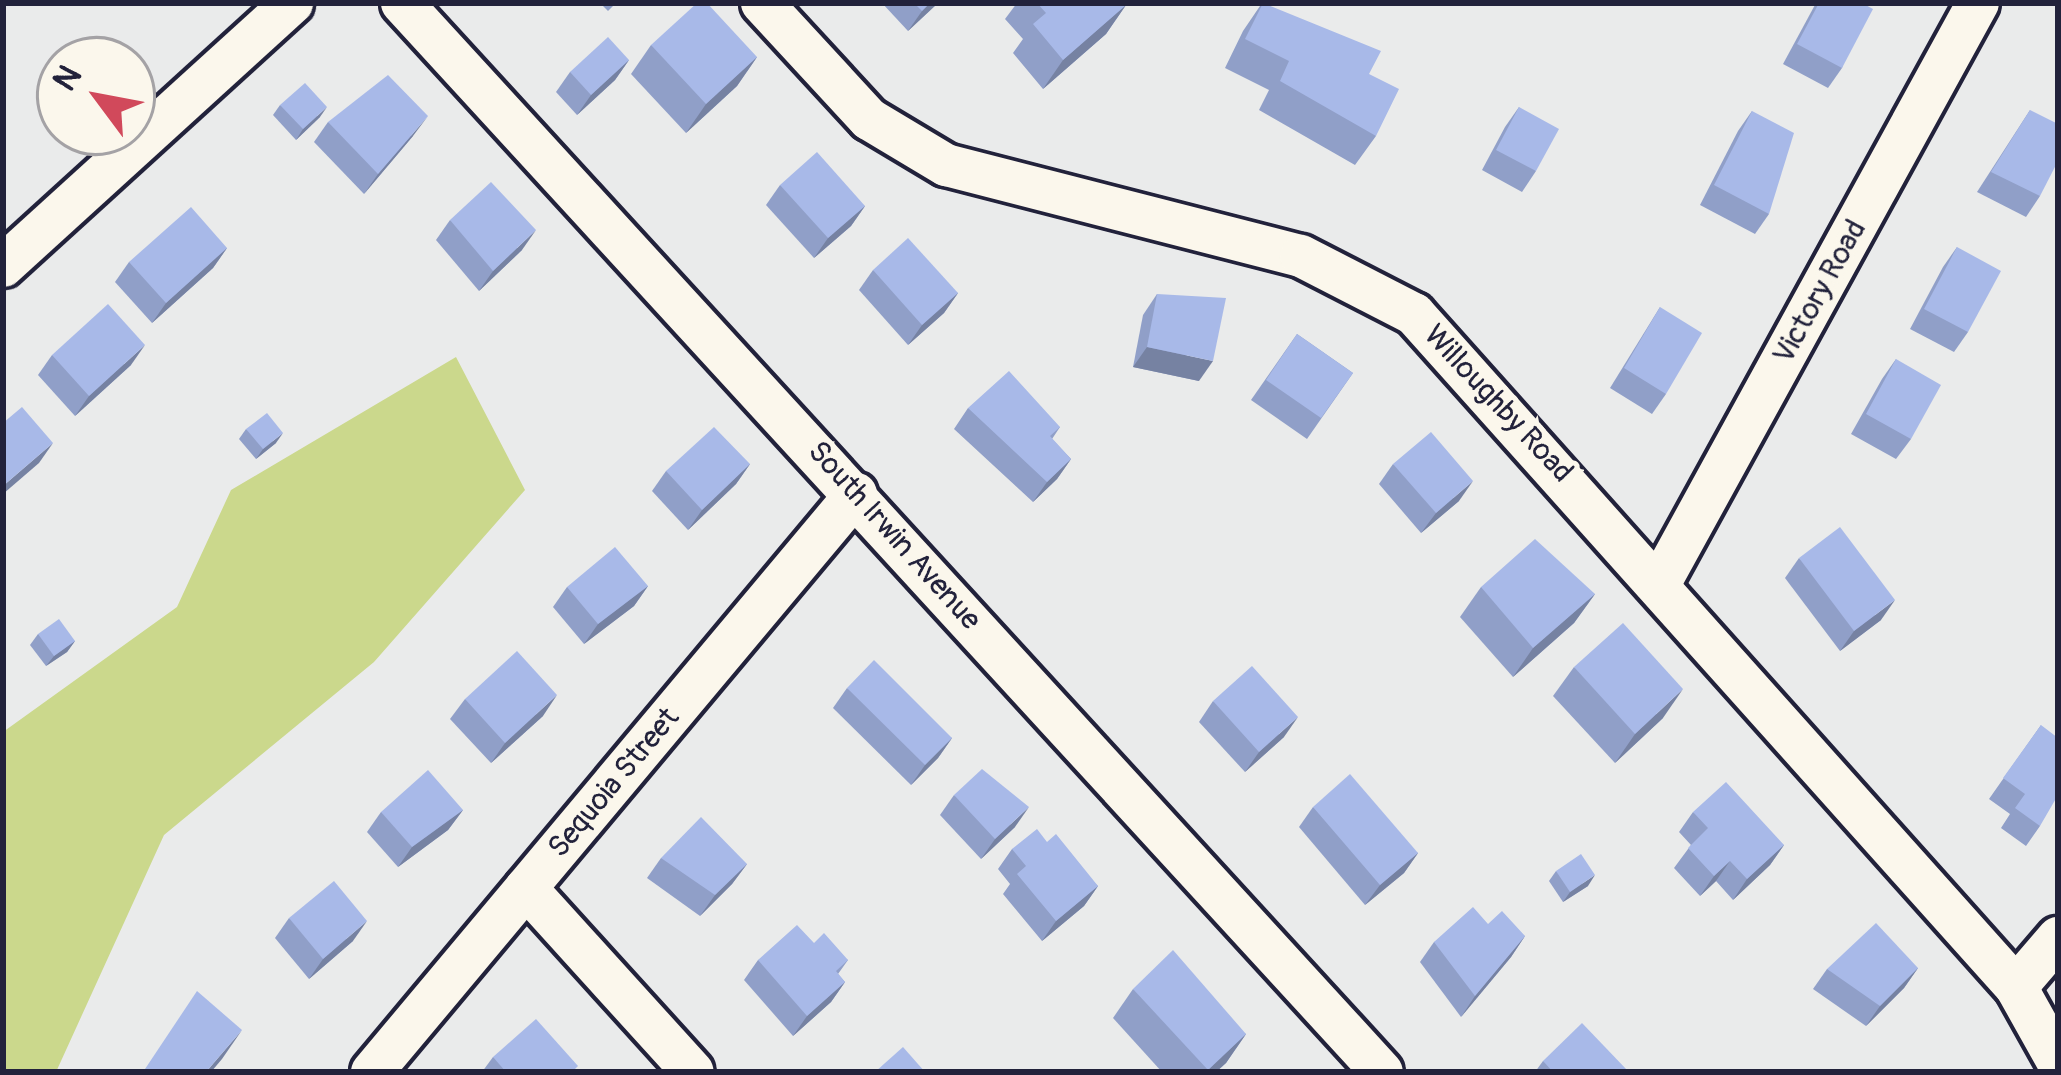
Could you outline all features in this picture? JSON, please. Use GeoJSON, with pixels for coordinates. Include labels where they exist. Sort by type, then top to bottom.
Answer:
{"type":"FeatureCollection","features":[{"type":"Feature","properties":{"kind":"street"},"geometry":{"type":"LineString","coordinates":[[3,266],[292,3]]}},
{"type":"Feature","properties":{"kind":"street","name":"South Irwin Avenue"},"geometry":{"type":"LineString","coordinates":[[402,3],[1382,1072]]}},
{"type":"Feature","properties":{"kind":"street","name":"Willoughby Road"},"geometry":{"type":"LineString","coordinates":[[761,3],[869,119],[946,165],[1283,251],[1383,292],[1661,581],[2016,987],[2058,1062]]}},
{"type":"Feature","properties":{"kind":"street","name":"Victory Road"},"geometry":{"type":"LineString","coordinates":[[1661,581],[1978,3]]}},
{"type":"Feature","properties":{"kind":"street","name":"Sequoia Street"},"geometry":{"type":"LineString","coordinates":[[372,1072],[856,494]]}},
{"type":"Feature","properties":{"kind":"street"},"geometry":{"type":"LineString","coordinates":[[526,888],[693,1072]]}},
{"type":"Feature","properties":{"kind":"street"},"geometry":{"type":"LineString","coordinates":[[2016,987],[2058,938]]}},
{"type":"Feature","properties":{"kind":"green space"},"geometry":{"type":"Polygon","coordinates":[[[456,357],[525,490],[374,662],[164,835],[56,1072],[3,1072],[3,732],[177,607],[231,490],[456,357]]]}},
{"type":"Feature","properties":{"kind":"building"},"geometry":{"type":"Polygon","coordinates":[[[697,3],[707,3],[757,57],[706,104],[651,45],[697,3]]]}},
{"type":"Feature","properties":{"kind":"building"},"geometry":{"type":"Polygon","coordinates":[[[1037,3],[1126,5],[1063,60],[1033,24],[1046,13],[1037,3]]]}},
{"type":"Feature","properties":{"kind":"building"},"geometry":{"type":"Polygon","coordinates":[[[1263,3],[1381,51],[1369,74],[1399,89],[1376,136],[1280,81],[1289,61],[1245,39],[1263,3]]]}},
{"type":"Feature","properties":{"kind":"building"},"geometry":{"type":"Polygon","coordinates":[[[1819,3],[1862,3],[1873,9],[1842,68],[1797,44],[1819,3]]]}},
{"type":"Feature","properties":{"kind":"building"},"geometry":{"type":"Polygon","coordinates":[[[608,37],[629,60],[591,95],[570,72],[608,37]]]}},
{"type":"Feature","properties":{"kind":"building"},"geometry":{"type":"Polygon","coordinates":[[[388,75],[428,116],[378,174],[328,122],[388,75]]]}},
{"type":"Feature","properties":{"kind":"building"},"geometry":{"type":"Polygon","coordinates":[[[305,83],[327,107],[303,129],[280,105],[305,83]]]}},
{"type":"Feature","properties":{"kind":"building"},"geometry":{"type":"Polygon","coordinates":[[[1519,107],[1559,129],[1536,171],[1496,150],[1519,107]]]}},
{"type":"Feature","properties":{"kind":"building"},"geometry":{"type":"Polygon","coordinates":[[[2030,110],[2058,124],[2058,161],[2040,196],[1991,172],[2030,110]]]}},
{"type":"Feature","properties":{"kind":"building"},"geometry":{"type":"Polygon","coordinates":[[[1752,111],[1794,133],[1769,214],[1714,185],[1752,111]]]}},
{"type":"Feature","properties":{"kind":"building"},"geometry":{"type":"Polygon","coordinates":[[[817,152],[865,206],[828,238],[780,185],[817,152]]]}},
{"type":"Feature","properties":{"kind":"building"},"geometry":{"type":"Polygon","coordinates":[[[491,182],[536,230],[493,271],[450,220],[491,182]]]}},
{"type":"Feature","properties":{"kind":"building"},"geometry":{"type":"Polygon","coordinates":[[[191,207],[227,248],[166,303],[129,262],[191,207]]]}},
{"type":"Feature","properties":{"kind":"building"},"geometry":{"type":"Polygon","coordinates":[[[908,238],[958,293],[922,325],[873,270],[908,238]]]}},
{"type":"Feature","properties":{"kind":"building"},"geometry":{"type":"Polygon","coordinates":[[[1957,247],[2001,271],[1968,332],[1924,309],[1957,247]]]}},
{"type":"Feature","properties":{"kind":"building"},"geometry":{"type":"Polygon","coordinates":[[[1157,294],[1226,298],[1213,361],[1147,347],[1157,294]]]}},
{"type":"Feature","properties":{"kind":"building"},"geometry":{"type":"Polygon","coordinates":[[[108,304],[145,345],[89,396],[52,355],[108,304]]]}},
{"type":"Feature","properties":{"kind":"building"},"geometry":{"type":"Polygon","coordinates":[[[1660,307],[1702,333],[1666,394],[1624,368],[1660,307]]]}},
{"type":"Feature","properties":{"kind":"building"},"geometry":{"type":"Polygon","coordinates":[[[1297,334],[1353,373],[1321,418],[1266,380],[1297,334]]]}},
{"type":"Feature","properties":{"kind":"building"},"geometry":{"type":"Polygon","coordinates":[[[1896,359],[1941,385],[1911,439],[1866,414],[1896,359]]]}},
{"type":"Feature","properties":{"kind":"building"},"geometry":{"type":"Polygon","coordinates":[[[1009,371],[1060,427],[1050,436],[1071,459],[1047,482],[968,408],[1009,371]]]}},
{"type":"Feature","properties":{"kind":"building"},"geometry":{"type":"Polygon","coordinates":[[[22,407],[53,443],[3,486],[3,423],[22,407]]]}},
{"type":"Feature","properties":{"kind":"building"},"geometry":{"type":"Polygon","coordinates":[[[267,413],[283,433],[263,449],[246,429],[267,413]]]}},
{"type":"Feature","properties":{"kind":"building"},"geometry":{"type":"Polygon","coordinates":[[[714,427],[750,464],[702,510],[666,471],[714,427]]]}},
{"type":"Feature","properties":{"kind":"building"},"geometry":{"type":"Polygon","coordinates":[[[1431,432],[1473,481],[1436,513],[1393,464],[1431,432]]]}},
{"type":"Feature","properties":{"kind":"building"},"geometry":{"type":"Polygon","coordinates":[[[1840,527],[1895,600],[1854,631],[1799,558],[1840,527]]]}},
{"type":"Feature","properties":{"kind":"building"},"geometry":{"type":"Polygon","coordinates":[[[1535,539],[1595,594],[1533,648],[1481,587],[1535,539]]]}},
{"type":"Feature","properties":{"kind":"building"},"geometry":{"type":"Polygon","coordinates":[[[615,547],[648,586],[598,624],[567,587],[615,547]]]}},
{"type":"Feature","properties":{"kind":"building"},"geometry":{"type":"Polygon","coordinates":[[[59,619],[75,641],[54,656],[38,634],[59,619]]]}},
{"type":"Feature","properties":{"kind":"building"},"geometry":{"type":"Polygon","coordinates":[[[1623,623],[1683,689],[1635,734],[1574,667],[1623,623]]]}},
{"type":"Feature","properties":{"kind":"building"},"geometry":{"type":"Polygon","coordinates":[[[517,651],[557,695],[505,743],[465,699],[517,651]]]}},
{"type":"Feature","properties":{"kind":"building"},"geometry":{"type":"Polygon","coordinates":[[[874,660],[952,738],[925,765],[847,688],[874,660]]]}},
{"type":"Feature","properties":{"kind":"building"},"geometry":{"type":"Polygon","coordinates":[[[1252,666],[1298,717],[1259,752],[1213,701],[1252,666]]]}},
{"type":"Feature","properties":{"kind":"building"},"geometry":{"type":"Polygon","coordinates":[[[2041,725],[2058,738],[2058,795],[2040,826],[2015,808],[2025,794],[2003,778],[2041,725]]]}},
{"type":"Feature","properties":{"kind":"building"},"geometry":{"type":"Polygon","coordinates":[[[982,769],[1029,807],[995,839],[954,795],[982,769]]]}},
{"type":"Feature","properties":{"kind":"building"},"geometry":{"type":"Polygon","coordinates":[[[428,770],[463,810],[412,847],[381,812],[428,770]]]}},
{"type":"Feature","properties":{"kind":"building"},"geometry":{"type":"Polygon","coordinates":[[[1350,774],[1418,853],[1380,885],[1313,807],[1350,774]]]}},
{"type":"Feature","properties":{"kind":"building"},"geometry":{"type":"Polygon","coordinates":[[[1726,782],[1784,845],[1747,879],[1730,861],[1714,876],[1688,848],[1708,828],[1693,812],[1726,782]]]}},
{"type":"Feature","properties":{"kind":"building"},"geometry":{"type":"Polygon","coordinates":[[[701,817],[747,864],[715,895],[661,858],[701,817]]]}},
{"type":"Feature","properties":{"kind":"building"},"geometry":{"type":"Polygon","coordinates":[[[1037,829],[1047,842],[1056,834],[1098,886],[1056,921],[1017,874],[1026,866],[1012,849],[1037,829]]]}},
{"type":"Feature","properties":{"kind":"building"},"geometry":{"type":"Polygon","coordinates":[[[1581,854],[1595,875],[1570,892],[1556,871],[1581,854]]]}},
{"type":"Feature","properties":{"kind":"building"},"geometry":{"type":"Polygon","coordinates":[[[334,881],[367,921],[323,959],[289,918],[334,881]]]}},
{"type":"Feature","properties":{"kind":"building"},"geometry":{"type":"Polygon","coordinates":[[[1473,907],[1488,924],[1502,911],[1525,936],[1475,996],[1434,942],[1473,907]]]}},
{"type":"Feature","properties":{"kind":"building"},"geometry":{"type":"Polygon","coordinates":[[[1876,923],[1918,968],[1880,1006],[1827,969],[1876,923]]]}},
{"type":"Feature","properties":{"kind":"building"},"geometry":{"type":"Polygon","coordinates":[[[797,925],[814,943],[824,933],[848,960],[836,971],[845,982],[807,1016],[758,960],[797,925]]]}},
{"type":"Feature","properties":{"kind":"building"},"geometry":{"type":"Polygon","coordinates":[[[1173,950],[1246,1034],[1208,1070],[1133,989],[1173,950]]]}},
{"type":"Feature","properties":{"kind":"building"},"geometry":{"type":"Polygon","coordinates":[[[197,991],[242,1030],[206,1072],[143,1072],[197,991]]]}},
{"type":"Feature","properties":{"kind":"building"},"geometry":{"type":"Polygon","coordinates":[[[536,1019],[578,1066],[572,1072],[506,1072],[493,1057],[536,1019]]]}},
{"type":"Feature","properties":{"kind":"building"},"geometry":{"type":"Polygon","coordinates":[[[1582,1023],[1627,1070],[1553,1072],[1543,1061],[1582,1023]]]}},
{"type":"Feature","properties":{"kind":"building"},"geometry":{"type":"Polygon","coordinates":[[[903,1047],[925,1072],[875,1072],[903,1047]]]}}]}
